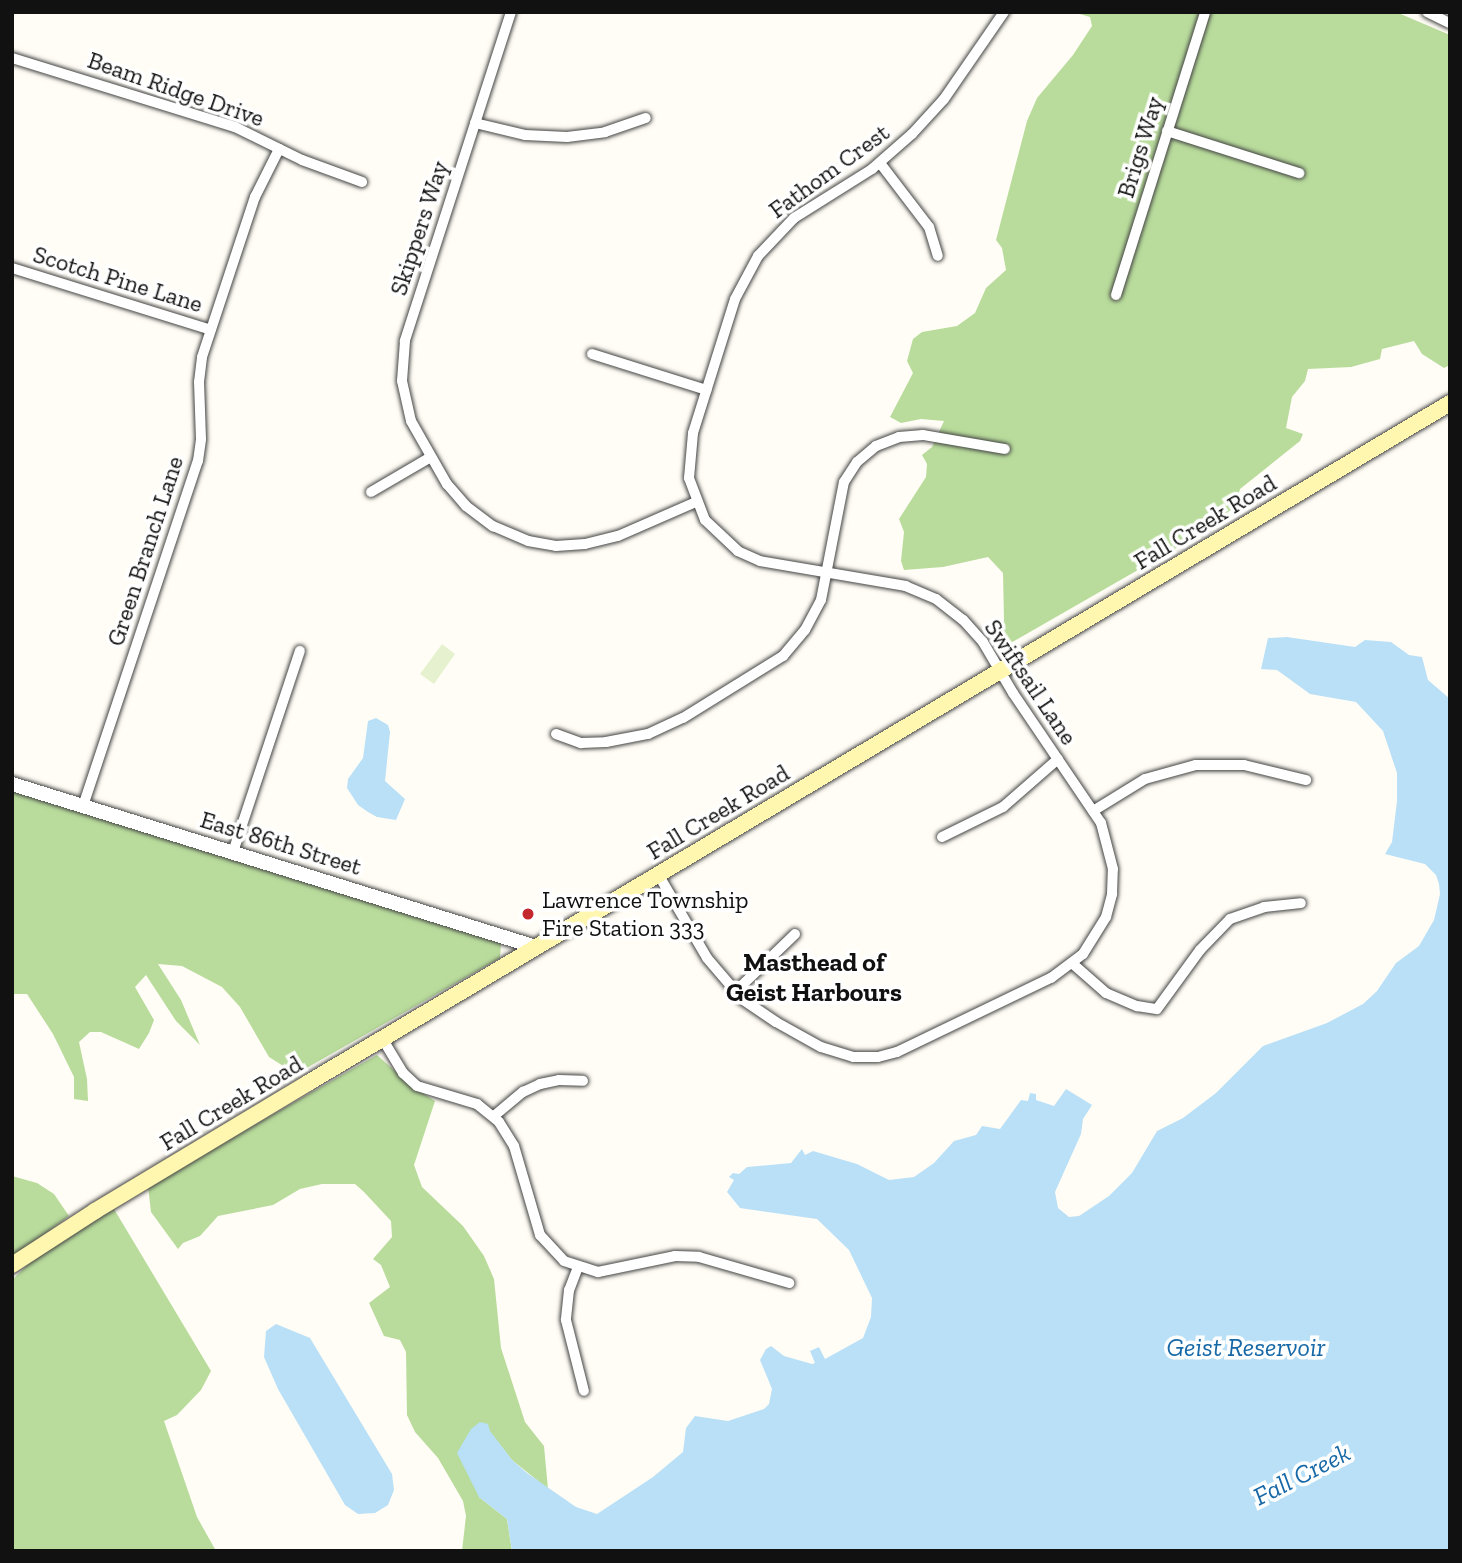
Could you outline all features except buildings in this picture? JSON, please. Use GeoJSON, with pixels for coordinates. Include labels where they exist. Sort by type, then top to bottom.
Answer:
{"type":"FeatureCollection","features":[{"type":"Feature","properties":{"kind":"main road","name":"Fall Creek Road"},"geometry":{"type":"LineString","coordinates":[[12,1265],[95,1211],[382,1038],[1450,403]]}},
{"type":"Feature","properties":{"kind":"street","name":"Skippers Way"},"geometry":{"type":"LineString","coordinates":[[511,12],[406,337],[401,362],[406,407],[430,457],[466,506],[493,526],[528,541],[556,545],[592,543],[618,536],[696,502]]}},
{"type":"Feature","properties":{"kind":"street","name":"Fathom Crest"},"geometry":{"type":"LineString","coordinates":[[696,502],[689,478],[689,453],[735,299],[758,256],[794,218],[880,163],[919,128],[944,99],[1004,12]]}},
{"type":"Feature","properties":{"kind":"street","name":"Brigs Way"},"geometry":{"type":"LineString","coordinates":[[1116,295],[1205,12]]}},
{"type":"Feature","properties":{"kind":"street"},"geometry":{"type":"LineString","coordinates":[[1426,12],[1450,23]]}},
{"type":"Feature","properties":{"kind":"street","name":"Beam Ridge Drive"},"geometry":{"type":"LineString","coordinates":[[12,58],[235,127],[279,149],[362,182]]}},
{"type":"Feature","properties":{"kind":"street"},"geometry":{"type":"LineString","coordinates":[[475,123],[525,135],[567,138],[605,132],[646,118]]}},
{"type":"Feature","properties":{"kind":"street"},"geometry":{"type":"LineString","coordinates":[[1167,131],[1299,173]]}},
{"type":"Feature","properties":{"kind":"street","name":"Green Branch Lane"},"geometry":{"type":"LineString","coordinates":[[83,806],[198,461],[199,372],[211,330],[255,197],[279,149]]}},
{"type":"Feature","properties":{"kind":"street"},"geometry":{"type":"LineString","coordinates":[[880,163],[929,227],[938,256]]}},
{"type":"Feature","properties":{"kind":"street","name":"Scotch Pine Lane"},"geometry":{"type":"LineString","coordinates":[[12,268],[211,330]]}},
{"type":"Feature","properties":{"kind":"street"},"geometry":{"type":"LineString","coordinates":[[592,354],[706,390]]}},
{"type":"Feature","properties":{"kind":"street"},"geometry":{"type":"LineString","coordinates":[[556,734],[582,743],[606,743],[648,734],[675,723],[760,673],[783,656],[805,630],[821,600],[843,486],[854,466],[876,446],[899,437],[923,435],[1005,449]]}},
{"type":"Feature","properties":{"kind":"street"},"geometry":{"type":"LineString","coordinates":[[371,492],[430,457]]}},
{"type":"Feature","properties":{"kind":"street","name":"Swiftsail Lane"},"geometry":{"type":"LineString","coordinates":[[696,502],[708,524],[737,551],[760,561],[895,583],[936,599],[977,635],[1093,811],[1105,832],[1112,855],[1112,894],[1100,930],[1073,964]]}},
{"type":"Feature","properties":{"kind":"street"},"geometry":{"type":"LineString","coordinates":[[233,852],[300,651]]}},
{"type":"Feature","properties":{"kind":"street"},"geometry":{"type":"LineString","coordinates":[[942,837],[1003,807],[1058,759]]}},
{"type":"Feature","properties":{"kind":"street"},"geometry":{"type":"LineString","coordinates":[[1093,811],[1145,779],[1196,765],[1244,765],[1306,780]]}},
{"type":"Feature","properties":{"kind":"street","name":"East 86th Street"},"geometry":{"type":"LineString","coordinates":[[12,784],[536,947]]}},
{"type":"Feature","properties":{"kind":"street"},"geometry":{"type":"LineString","coordinates":[[658,874],[707,958],[758,1012],[830,1051],[868,1058],[906,1049],[1051,978],[1073,964],[1105,993],[1137,1006],[1157,1009],[1200,950],[1230,919],[1264,907],[1301,903]]}},
{"type":"Feature","properties":{"kind":"street"},"geometry":{"type":"LineString","coordinates":[[736,991],[795,934]]}},
{"type":"Feature","properties":{"kind":"street"},"geometry":{"type":"LineString","coordinates":[[382,1038],[403,1073],[417,1086],[477,1104],[494,1116],[511,1139],[540,1235],[560,1258],[578,1268],[610,1271],[675,1256],[699,1257],[789,1283]]}},
{"type":"Feature","properties":{"kind":"street"},"geometry":{"type":"LineString","coordinates":[[494,1116],[515,1097],[536,1086],[559,1080],[583,1081]]}},
{"type":"Feature","properties":{"kind":"street"},"geometry":{"type":"LineString","coordinates":[[578,1268],[569,1290],[566,1320],[584,1391]]}},
{"type":"Feature","properties":{"kind":"green space"},"geometry":{"type":"Polygon","coordinates":[[[1073,12],[1396,12],[1450,35],[1450,365],[1444,368],[1422,354],[1414,341],[1382,349],[1380,359],[1351,367],[1308,369],[1305,381],[1292,397],[1286,428],[1303,434],[1300,441],[1240,489],[1232,516],[1009,644],[1000,627],[1004,620],[1003,573],[988,557],[943,567],[904,570],[901,561],[904,532],[899,519],[926,477],[927,464],[922,455],[932,447],[944,421],[921,419],[901,423],[890,417],[913,373],[907,361],[913,339],[922,332],[957,326],[975,313],[986,288],[1006,270],[1002,248],[996,240],[1027,121],[1037,98],[1073,55],[1092,26],[1090,17],[1073,12]]]}},
{"type":"Feature","properties":{"kind":"green space"},"geometry":{"type":"Polygon","coordinates":[[[442,644],[455,654],[434,684],[420,674],[442,644]]]}},
{"type":"Feature","properties":{"kind":"green space"},"geometry":{"type":"Polygon","coordinates":[[[12,790],[501,943],[500,958],[296,1074],[269,1057],[240,1007],[222,987],[182,966],[158,964],[181,1000],[200,1045],[176,1021],[146,975],[135,987],[154,1020],[149,1033],[139,1049],[101,1032],[90,1032],[79,1042],[87,1079],[88,1101],[74,1099],[74,1077],[53,1034],[27,994],[12,994],[12,790]]]}},
{"type":"Feature","properties":{"kind":"green space"},"geometry":{"type":"Polygon","coordinates":[[[377,1055],[413,1087],[435,1101],[414,1165],[422,1187],[463,1226],[484,1256],[494,1279],[501,1348],[525,1422],[544,1446],[548,1489],[512,1460],[489,1431],[479,1497],[507,1519],[512,1551],[462,1551],[466,1516],[463,1501],[438,1458],[415,1432],[407,1415],[406,1352],[400,1340],[384,1336],[369,1303],[390,1287],[381,1265],[373,1259],[392,1237],[391,1221],[364,1192],[355,1184],[322,1184],[300,1189],[273,1205],[218,1216],[200,1236],[183,1243],[178,1249],[151,1212],[148,1186],[377,1055]]]}},
{"type":"Feature","properties":{"kind":"green space"},"geometry":{"type":"Polygon","coordinates":[[[12,1176],[37,1183],[54,1194],[69,1216],[12,1258],[12,1176]]]}},
{"type":"Feature","properties":{"kind":"green space"},"geometry":{"type":"Polygon","coordinates":[[[114,1209],[211,1371],[201,1390],[177,1415],[164,1421],[197,1517],[216,1551],[12,1551],[12,1280],[38,1255],[114,1209]]]}},
{"type":"Feature","properties":{"kind":"water","name":"Geist Reservoir"},"geometry":{"type":"Polygon","coordinates":[[[1287,637],[1355,647],[1365,640],[1391,642],[1409,655],[1422,657],[1428,680],[1450,699],[1450,1551],[512,1551],[507,1519],[479,1497],[457,1453],[471,1429],[480,1422],[488,1424],[490,1431],[512,1460],[527,1473],[576,1507],[597,1514],[653,1477],[683,1452],[686,1428],[695,1416],[728,1421],[764,1409],[769,1404],[772,1389],[760,1360],[766,1349],[771,1346],[784,1356],[812,1364],[815,1363],[810,1351],[819,1347],[825,1359],[863,1338],[871,1317],[872,1298],[849,1250],[817,1219],[740,1208],[727,1192],[734,1180],[729,1177],[733,1173],[739,1174],[747,1167],[791,1163],[802,1149],[805,1155],[813,1151],[857,1164],[889,1180],[914,1177],[934,1163],[954,1141],[976,1135],[982,1126],[1000,1129],[1021,1100],[1028,1101],[1030,1093],[1036,1094],[1036,1100],[1054,1106],[1066,1089],[1092,1105],[1083,1119],[1081,1134],[1055,1192],[1058,1208],[1069,1217],[1079,1216],[1109,1196],[1132,1173],[1157,1131],[1183,1118],[1216,1093],[1263,1046],[1327,1023],[1363,1004],[1377,991],[1396,963],[1419,946],[1434,920],[1440,894],[1439,884],[1436,875],[1425,864],[1385,854],[1392,842],[1397,773],[1383,731],[1356,702],[1310,694],[1277,670],[1261,669],[1268,638],[1287,637]]]}},
{"type":"Feature","properties":{"kind":"water"},"geometry":{"type":"Polygon","coordinates":[[[376,718],[388,725],[390,732],[385,781],[405,799],[396,820],[377,817],[368,812],[358,805],[347,788],[348,779],[363,758],[368,721],[376,718]]]}},
{"type":"Feature","properties":{"kind":"water"},"geometry":{"type":"Polygon","coordinates":[[[276,1324],[310,1338],[392,1474],[394,1490],[388,1505],[375,1513],[358,1514],[345,1505],[278,1389],[264,1357],[266,1331],[276,1324]]]}},
{"type":"Feature","properties":{"kind":"place","name":"Lawrence Township Fire Station 333"},"geometry":{"type":"Point","coordinates":[528,914]}},
{"type":"Feature","properties":{"kind":"district","name":"Masthead of Geist Harbours"},"geometry":{"type":"Point","coordinates":[814,978]}},
{"type":"Feature","properties":{"kind":"water label","name":"Fall Creek"},"geometry":{"type":"Point","coordinates":[1302,1475]}}]}
